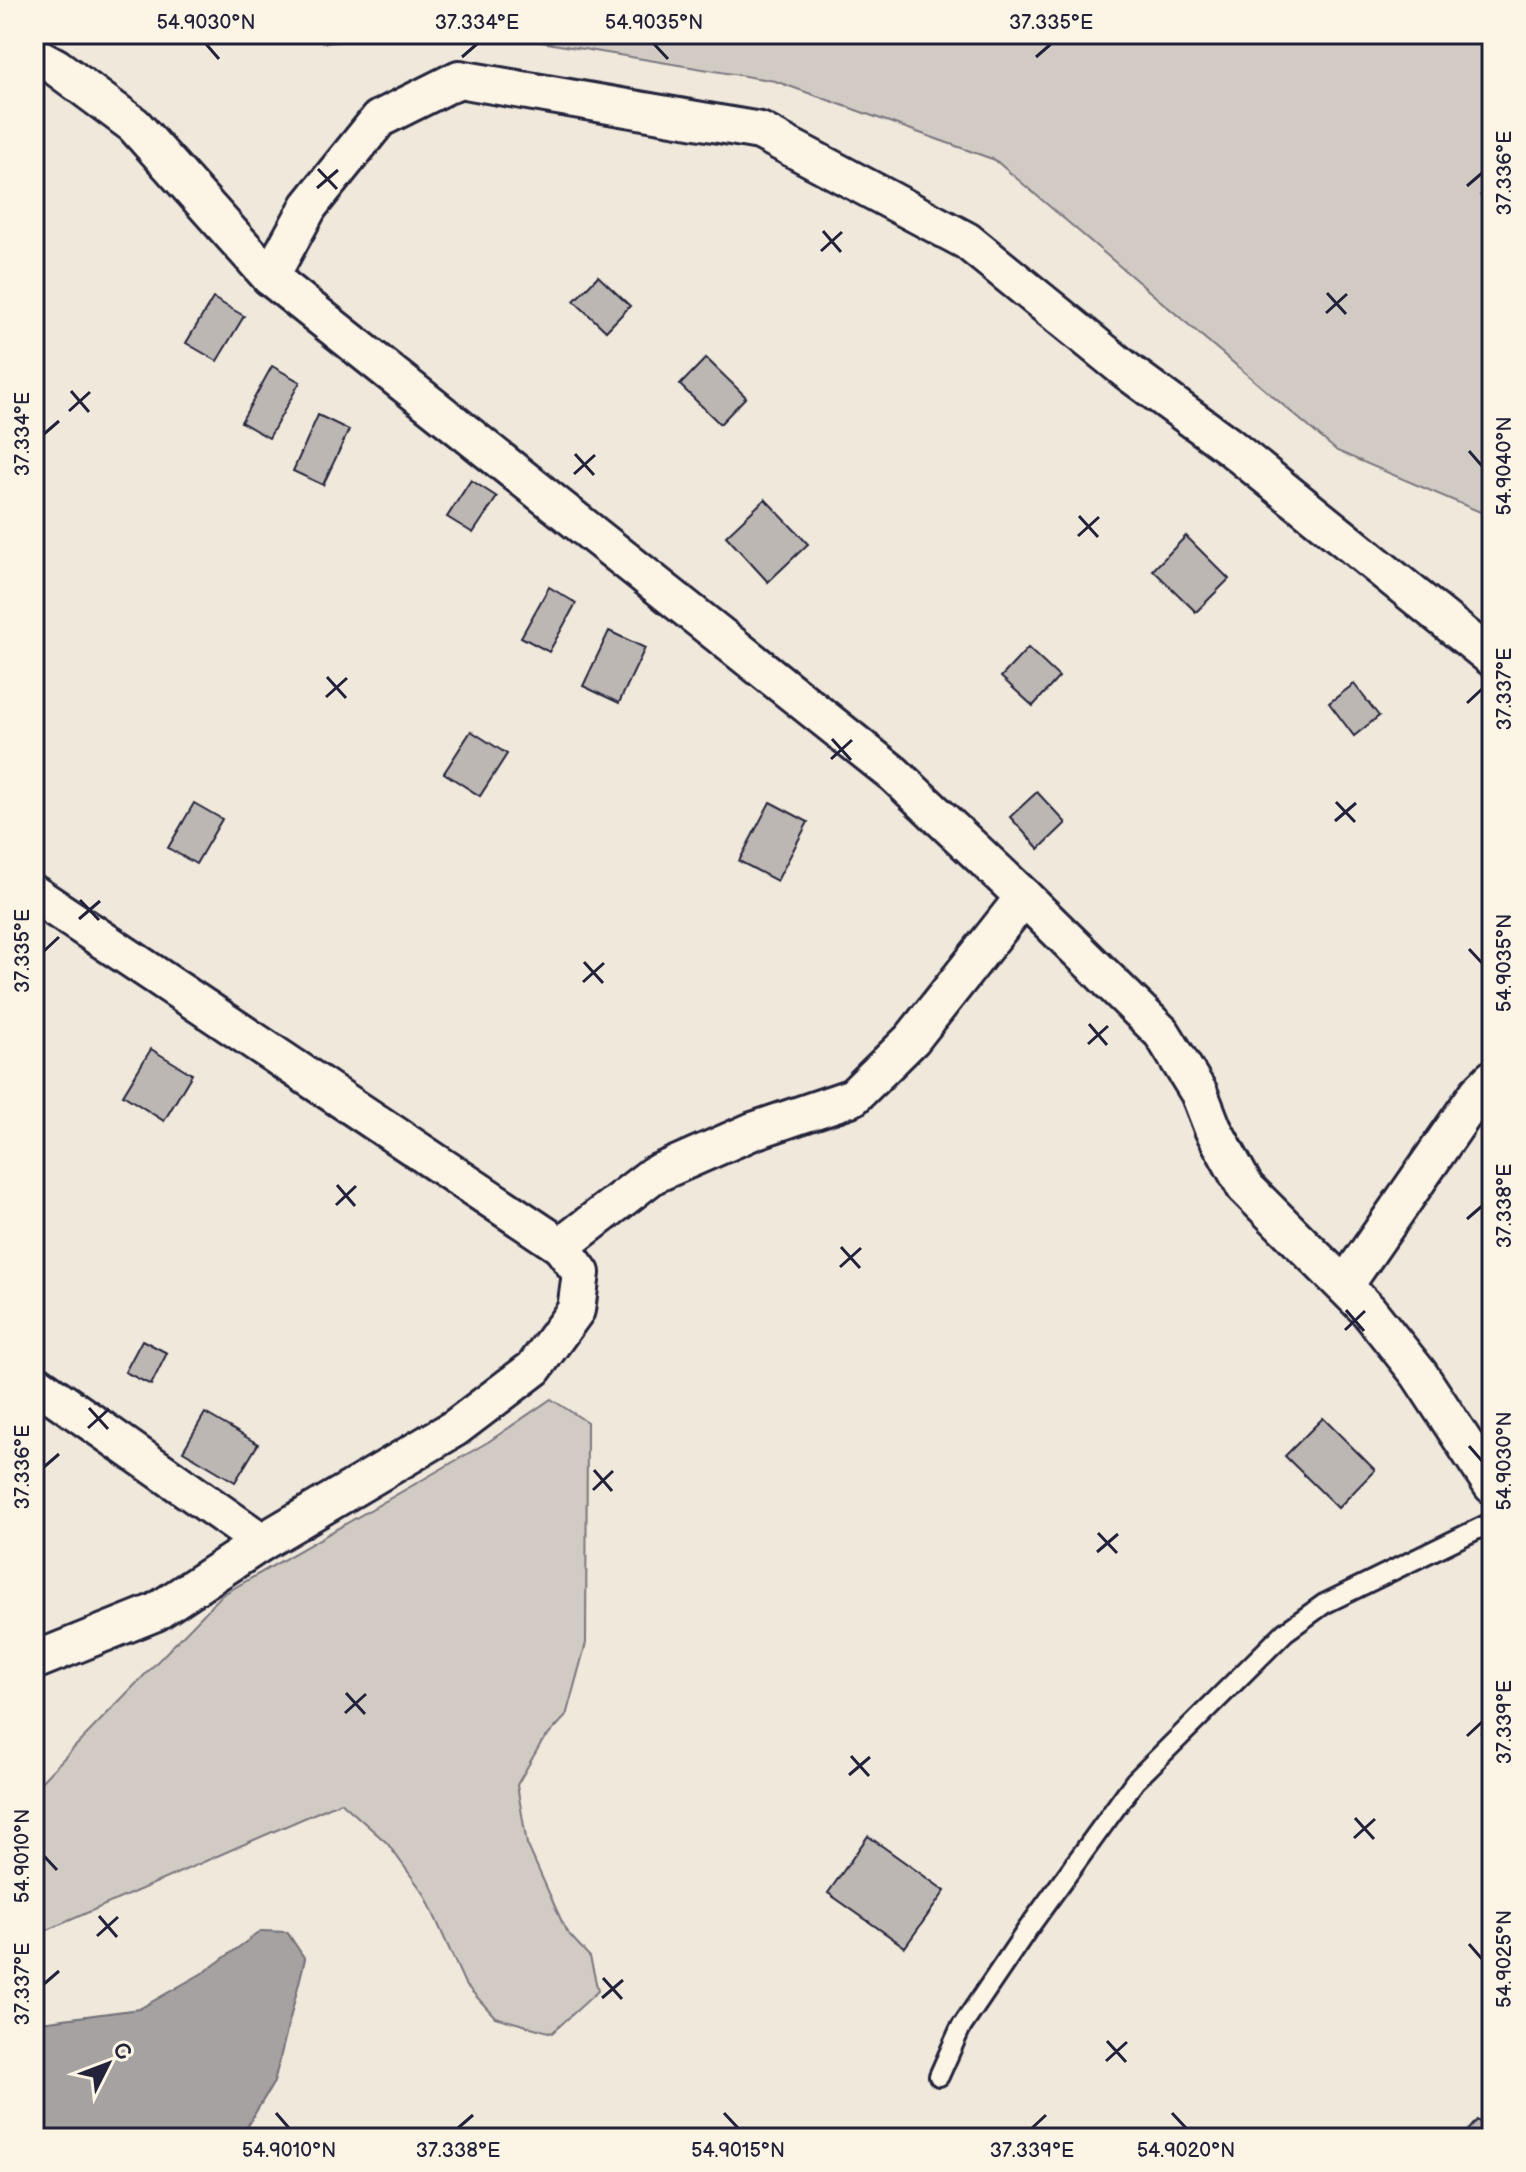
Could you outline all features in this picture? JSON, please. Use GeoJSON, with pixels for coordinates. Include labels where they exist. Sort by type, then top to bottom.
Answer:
{"type":"FeatureCollection","features":[{"type":"Feature","properties":{"kind":"street"},"geometry":{"type":"LineString","coordinates":[[34,55],[56,67],[134,125],[270,277],[894,774],[1024,897],[1162,1033],[1199,1093],[1213,1129],[1245,1187],[1345,1285],[1419,1374],[1492,1485]]}},
{"type":"Feature","properties":{"kind":"street"},"geometry":{"type":"LineString","coordinates":[[270,277],[309,206],[379,119],[459,79],[760,131],[967,241],[1127,371],[1229,446],[1492,658]]}},
{"type":"Feature","properties":{"kind":"street"},"geometry":{"type":"LineString","coordinates":[[34,894],[561,1246],[581,1273],[576,1310],[534,1368],[455,1428],[262,1542],[156,1612],[34,1661]]}},
{"type":"Feature","properties":{"kind":"street"},"geometry":{"type":"LineString","coordinates":[[561,1246],[653,1175],[753,1131],[853,1097],[912,1039],[1024,897]]}},
{"type":"Feature","properties":{"kind":"street"},"geometry":{"type":"LineString","coordinates":[[1345,1285],[1478,1093],[1492,1079]]}},
{"type":"Feature","properties":{"kind":"street"},"geometry":{"type":"LineString","coordinates":[[34,1382],[262,1542]]}},
{"type":"Feature","properties":{"kind":"lane"},"geometry":{"type":"LineString","coordinates":[[939,2076],[960,2029],[1135,1781],[1285,1632],[1324,1604],[1492,1522]]}},
{"type":"Feature","properties":{"kind":"shaded area"},"geometry":{"type":"Polygon","coordinates":[[[290,34],[422,34],[325,43],[290,34]]]}},
{"type":"Feature","properties":{"kind":"shaded area"},"geometry":{"type":"Polygon","coordinates":[[[493,34],[1492,34],[1492,193],[1480,195],[1492,220],[1492,517],[1337,451],[995,160],[775,81],[493,34]]]}},
{"type":"Feature","properties":{"kind":"shaded area"},"geometry":{"type":"Polygon","coordinates":[[[551,1399],[587,1422],[586,1643],[566,1716],[541,1743],[517,1785],[527,1844],[566,1931],[590,1957],[598,1991],[552,2033],[495,2017],[465,1984],[425,1895],[387,1843],[341,1802],[34,1936],[34,1789],[222,1595],[488,1442],[551,1399]]]}},
{"type":"Feature","properties":{"kind":"shaded area"},"geometry":{"type":"Polygon","coordinates":[[[261,1931],[287,1932],[305,1959],[274,2082],[240,2138],[34,2138],[34,2023],[139,2009],[206,1971],[261,1931]]]}},
{"type":"Feature","properties":{"kind":"building"},"geometry":{"type":"Polygon","coordinates":[[[598,276],[630,306],[606,331],[574,301],[598,276]]]}},
{"type":"Feature","properties":{"kind":"building"},"geometry":{"type":"Polygon","coordinates":[[[213,298],[244,316],[217,361],[186,343],[213,298]]]}},
{"type":"Feature","properties":{"kind":"building"},"geometry":{"type":"Polygon","coordinates":[[[706,358],[746,397],[720,424],[680,385],[706,358]]]}},
{"type":"Feature","properties":{"kind":"building"},"geometry":{"type":"Polygon","coordinates":[[[272,366],[300,382],[269,438],[241,422],[272,366]]]}},
{"type":"Feature","properties":{"kind":"building"},"geometry":{"type":"Polygon","coordinates":[[[318,415],[349,430],[323,485],[293,471],[318,415]]]}},
{"type":"Feature","properties":{"kind":"building"},"geometry":{"type":"Polygon","coordinates":[[[471,480],[497,497],[473,533],[447,517],[471,480]]]}},
{"type":"Feature","properties":{"kind":"building"},"geometry":{"type":"Polygon","coordinates":[[[765,499],[808,544],[768,582],[726,536],[765,499]]]}},
{"type":"Feature","properties":{"kind":"building"},"geometry":{"type":"Polygon","coordinates":[[[1186,536],[1229,579],[1196,612],[1153,570],[1186,536]]]}},
{"type":"Feature","properties":{"kind":"building"},"geometry":{"type":"Polygon","coordinates":[[[549,587],[576,603],[549,652],[521,637],[549,587]]]}},
{"type":"Feature","properties":{"kind":"building"},"geometry":{"type":"Polygon","coordinates":[[[609,631],[645,648],[619,703],[583,686],[609,631]]]}},
{"type":"Feature","properties":{"kind":"building"},"geometry":{"type":"Polygon","coordinates":[[[1028,648],[1059,677],[1033,706],[1001,677],[1028,648]]]}},
{"type":"Feature","properties":{"kind":"building"},"geometry":{"type":"Polygon","coordinates":[[[1354,684],[1379,716],[1354,736],[1329,703],[1354,684]]]}},
{"type":"Feature","properties":{"kind":"building"},"geometry":{"type":"Polygon","coordinates":[[[471,731],[507,754],[480,796],[444,773],[471,731]]]}},
{"type":"Feature","properties":{"kind":"building"},"geometry":{"type":"Polygon","coordinates":[[[1037,792],[1066,823],[1039,849],[1010,817],[1037,792]]]}},
{"type":"Feature","properties":{"kind":"building"},"geometry":{"type":"Polygon","coordinates":[[[770,802],[808,822],[777,881],[739,861],[770,802]]]}},
{"type":"Feature","properties":{"kind":"building"},"geometry":{"type":"Polygon","coordinates":[[[194,803],[222,819],[196,864],[168,848],[194,803]]]}},
{"type":"Feature","properties":{"kind":"building"},"geometry":{"type":"Polygon","coordinates":[[[151,1049],[192,1074],[164,1121],[123,1095],[151,1049]]]}},
{"type":"Feature","properties":{"kind":"building"},"geometry":{"type":"Polygon","coordinates":[[[142,1340],[167,1353],[151,1385],[125,1372],[142,1340]]]}},
{"type":"Feature","properties":{"kind":"building"},"geometry":{"type":"Polygon","coordinates":[[[205,1413],[258,1444],[235,1482],[183,1451],[205,1413]]]}},
{"type":"Feature","properties":{"kind":"building"},"geometry":{"type":"Polygon","coordinates":[[[1323,1418],[1375,1470],[1338,1508],[1285,1456],[1323,1418]]]}},
{"type":"Feature","properties":{"kind":"building"},"geometry":{"type":"Polygon","coordinates":[[[1492,1721],[1492,1743],[1481,1733],[1492,1721]]]}},
{"type":"Feature","properties":{"kind":"building"},"geometry":{"type":"Polygon","coordinates":[[[868,1836],[945,1891],[905,1947],[828,1893],[868,1836]]]}},
{"type":"Feature","properties":{"kind":"building"},"geometry":{"type":"Polygon","coordinates":[[[1477,2120],[1492,2132],[1492,2138],[1462,2138],[1477,2120]]]}}]}
